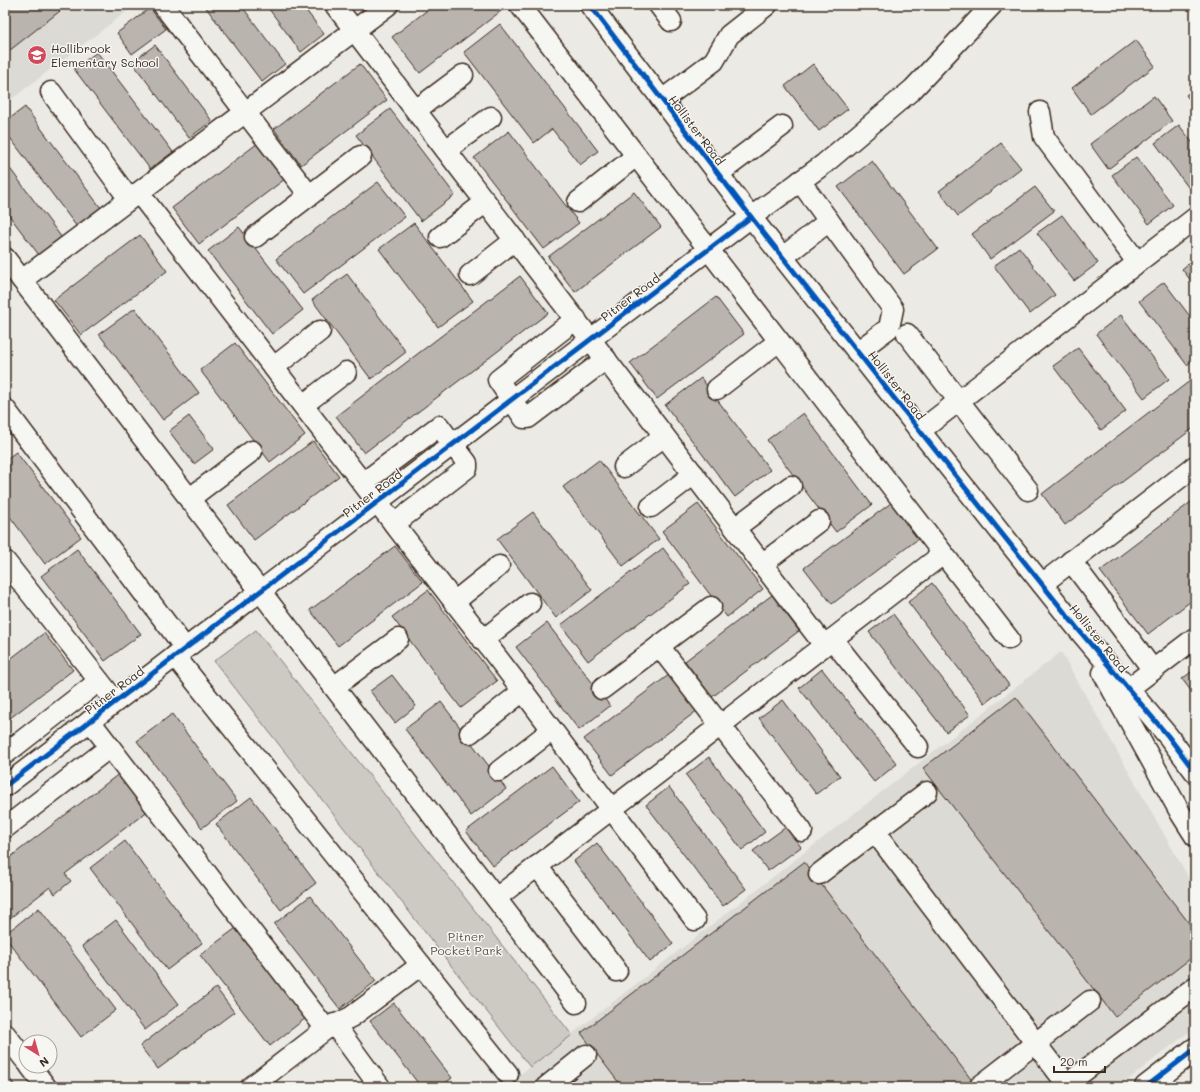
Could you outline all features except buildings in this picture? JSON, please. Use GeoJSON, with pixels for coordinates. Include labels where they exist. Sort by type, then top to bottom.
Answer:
{"type":"FeatureCollection","features":[{"type":"Feature","properties":{"kind":"main road"},"geometry":{"type":"LineString","coordinates":[[1146,1087],[1195,1049]]}},
{"type":"Feature","properties":{"kind":"street"},"geometry":{"type":"LineString","coordinates":[[163,5],[309,195]]}},
{"type":"Feature","properties":{"kind":"street"},"geometry":{"type":"LineString","coordinates":[[336,5],[762,564],[918,747]]}},
{"type":"Feature","properties":{"kind":"street"},"geometry":{"type":"LineString","coordinates":[[22,280],[388,5]]}},
{"type":"Feature","properties":{"kind":"street"},"geometry":{"type":"LineString","coordinates":[[520,5],[1009,639]]}},
{"type":"Feature","properties":{"kind":"street","name":"Hollister Road"},"geometry":{"type":"LineString","coordinates":[[590,5],[751,217],[920,432],[1077,628],[1168,736],[1195,772]]}},
{"type":"Feature","properties":{"kind":"street"},"geometry":{"type":"LineString","coordinates":[[659,5],[671,21]]}},
{"type":"Feature","properties":{"kind":"street"},"geometry":{"type":"LineString","coordinates":[[662,100],[714,61],[729,35],[767,5]]}},
{"type":"Feature","properties":{"kind":"street","name":"Pitner Road"},"geometry":{"type":"LineString","coordinates":[[10,782],[751,217],[824,164],[913,89],[992,5]]}},
{"type":"Feature","properties":{"kind":"street"},"geometry":{"type":"LineString","coordinates":[[416,110],[463,74]]}},
{"type":"Feature","properties":{"kind":"street"},"geometry":{"type":"LineString","coordinates":[[51,92],[274,367],[523,691],[695,920]]}},
{"type":"Feature","properties":{"kind":"street"},"geometry":{"type":"LineString","coordinates":[[1040,112],[1044,137],[1137,262]]}},
{"type":"Feature","properties":{"kind":"street"},"geometry":{"type":"LineString","coordinates":[[446,150],[491,117]]}},
{"type":"Feature","properties":{"kind":"street"},"geometry":{"type":"LineString","coordinates":[[718,174],[782,126]]}},
{"type":"Feature","properties":{"kind":"street"},"geometry":{"type":"LineString","coordinates":[[255,237],[360,156]]}},
{"type":"Feature","properties":{"kind":"street"},"geometry":{"type":"LineString","coordinates":[[578,202],[636,156]]}},
{"type":"Feature","properties":{"kind":"street"},"geometry":{"type":"LineString","coordinates":[[800,181],[893,309],[889,328],[857,352]]}},
{"type":"Feature","properties":{"kind":"street"},"geometry":{"type":"LineString","coordinates":[[440,237],[486,202]]}},
{"type":"Feature","properties":{"kind":"street"},"geometry":{"type":"LineString","coordinates":[[920,432],[1195,218]]}},
{"type":"Feature","properties":{"kind":"street"},"geometry":{"type":"LineString","coordinates":[[783,257],[829,221]]}},
{"type":"Feature","properties":{"kind":"street"},"geometry":{"type":"LineString","coordinates":[[470,275],[515,240]]}},
{"type":"Feature","properties":{"kind":"street"},"geometry":{"type":"LineString","coordinates":[[5,258],[576,1003]]}},
{"type":"Feature","properties":{"kind":"street"},"geometry":{"type":"LineString","coordinates":[[576,319],[498,380],[524,418],[528,418],[606,359]]}},
{"type":"Feature","properties":{"kind":"street"},"geometry":{"type":"LineString","coordinates":[[274,367],[320,331]]}},
{"type":"Feature","properties":{"kind":"street"},"geometry":{"type":"LineString","coordinates":[[907,334],[1028,490]]}},
{"type":"Feature","properties":{"kind":"street"},"geometry":{"type":"LineString","coordinates":[[717,389],[779,341]]}},
{"type":"Feature","properties":{"kind":"street"},"geometry":{"type":"LineString","coordinates":[[536,351],[566,389]]}},
{"type":"Feature","properties":{"kind":"street"},"geometry":{"type":"LineString","coordinates":[[303,406],[346,372]]}},
{"type":"Feature","properties":{"kind":"street"},"geometry":{"type":"LineString","coordinates":[[5,409],[180,652],[421,965],[508,1074]]}},
{"type":"Feature","properties":{"kind":"street"},"geometry":{"type":"LineString","coordinates":[[363,483],[439,426],[467,462],[467,468],[394,524]]}},
{"type":"Feature","properties":{"kind":"street"},"geometry":{"type":"LineString","coordinates":[[624,467],[664,436]]}},
{"type":"Feature","properties":{"kind":"street"},"geometry":{"type":"LineString","coordinates":[[189,498],[252,451]]}},
{"type":"Feature","properties":{"kind":"street"},"geometry":{"type":"LineString","coordinates":[[401,455],[431,496]]}},
{"type":"Feature","properties":{"kind":"street"},"geometry":{"type":"LineString","coordinates":[[1042,584],[1195,466]]}},
{"type":"Feature","properties":{"kind":"street"},"geometry":{"type":"LineString","coordinates":[[651,507],[694,474]]}},
{"type":"Feature","properties":{"kind":"street"},"geometry":{"type":"LineString","coordinates":[[735,528],[791,486]]}},
{"type":"Feature","properties":{"kind":"street"},"geometry":{"type":"LineString","coordinates":[[762,564],[819,521]]}},
{"type":"Feature","properties":{"kind":"street"},"geometry":{"type":"LineString","coordinates":[[496,898],[943,554]]}},
{"type":"Feature","properties":{"kind":"street"},"geometry":{"type":"LineString","coordinates":[[1071,561],[1153,670]]}},
{"type":"Feature","properties":{"kind":"street"},"geometry":{"type":"LineString","coordinates":[[5,562],[116,701]]}},
{"type":"Feature","properties":{"kind":"street"},"geometry":{"type":"LineString","coordinates":[[454,602],[499,566]]}},
{"type":"Feature","properties":{"kind":"street"},"geometry":{"type":"LineString","coordinates":[[483,640],[530,603]]}},
{"type":"Feature","properties":{"kind":"street"},"geometry":{"type":"LineString","coordinates":[[602,689],[711,606]]}},
{"type":"Feature","properties":{"kind":"street","name":"Hollister Road"},"geometry":{"type":"LineString","coordinates":[[1077,628],[1188,810],[1195,836]]}},
{"type":"Feature","properties":{"kind":"street"},"geometry":{"type":"LineString","coordinates":[[334,687],[398,638]]}},
{"type":"Feature","properties":{"kind":"street"},"geometry":{"type":"LineString","coordinates":[[1128,689],[1195,638]]}},
{"type":"Feature","properties":{"kind":"street"},"geometry":{"type":"LineString","coordinates":[[659,646],[802,831]]}},
{"type":"Feature","properties":{"kind":"street"},"geometry":{"type":"LineString","coordinates":[[5,754],[99,681]]}},
{"type":"Feature","properties":{"kind":"street"},"geometry":{"type":"LineString","coordinates":[[470,733],[523,691]]}},
{"type":"Feature","properties":{"kind":"street"},"geometry":{"type":"LineString","coordinates":[[56,715],[72,735]]}},
{"type":"Feature","properties":{"kind":"street"},"geometry":{"type":"LineString","coordinates":[[90,721],[330,1027],[380,1087]]}},
{"type":"Feature","properties":{"kind":"street"},"geometry":{"type":"LineString","coordinates":[[499,771],[552,730]]}},
{"type":"Feature","properties":{"kind":"street"},"geometry":{"type":"LineString","coordinates":[[22,741],[38,760]]}},
{"type":"Feature","properties":{"kind":"street"},"geometry":{"type":"LineString","coordinates":[[5,828],[110,747]]}},
{"type":"Feature","properties":{"kind":"street"},"geometry":{"type":"LineString","coordinates":[[55,748],[76,773]]}},
{"type":"Feature","properties":{"kind":"street"},"geometry":{"type":"LineString","coordinates":[[10,782],[36,804]]}},
{"type":"Feature","properties":{"kind":"street"},"geometry":{"type":"LineString","coordinates":[[819,874],[927,792]]}},
{"type":"Feature","properties":{"kind":"street"},"geometry":{"type":"LineString","coordinates":[[875,832],[1066,1086],[1195,986]]}},
{"type":"Feature","properties":{"kind":"street"},"geometry":{"type":"LineString","coordinates":[[537,866],[617,971]]}},
{"type":"Feature","properties":{"kind":"street"},"geometry":{"type":"LineString","coordinates":[[251,1087],[330,1027],[350,1017],[421,965]]}},
{"type":"Feature","properties":{"kind":"street"},"geometry":{"type":"LineString","coordinates":[[980,1086],[1090,1001]]}},
{"type":"Feature","properties":{"kind":"street"},"geometry":{"type":"LineString","coordinates":[[5,1034],[18,1051]]}},
{"type":"Feature","properties":{"kind":"street"},"geometry":{"type":"LineString","coordinates":[[546,1087],[586,1055]]}},
{"type":"Feature","properties":{"kind":"street"},"geometry":{"type":"LineString","coordinates":[[36,1074],[46,1087]]}},
{"type":"Feature","properties":{"kind":"shaded area","name":"Hollibrook Elementary School"},"geometry":{"type":"Polygon","coordinates":[[[5,5],[135,5],[5,104],[5,5]]]}},
{"type":"Feature","properties":{"kind":"shaded area"},"geometry":{"type":"Polygon","coordinates":[[[1061,652],[1195,889],[1195,1027],[1119,1087],[504,1087],[1061,652]]]}},
{"type":"Feature","properties":{"kind":"green space","name":"Pitner Pocket Park"},"geometry":{"type":"Polygon","coordinates":[[[256,630],[572,1035],[530,1067],[214,661],[256,630]]]}},
{"type":"Feature","properties":{"kind":"cycle path"},"geometry":{"type":"LineString","coordinates":[[590,5],[751,217],[1077,628],[1168,736],[1195,772]]}},
{"type":"Feature","properties":{"kind":"cycle path"},"geometry":{"type":"LineString","coordinates":[[5,786],[751,217]]}},
{"type":"Feature","properties":{"kind":"cycle path"},"geometry":{"type":"LineString","coordinates":[[1146,1087],[1195,1049]]}},
{"type":"Feature","properties":{"kind":"place","name":"Hollibrook Elementary School"},"geometry":{"type":"Point","coordinates":[37,55]}}]}
